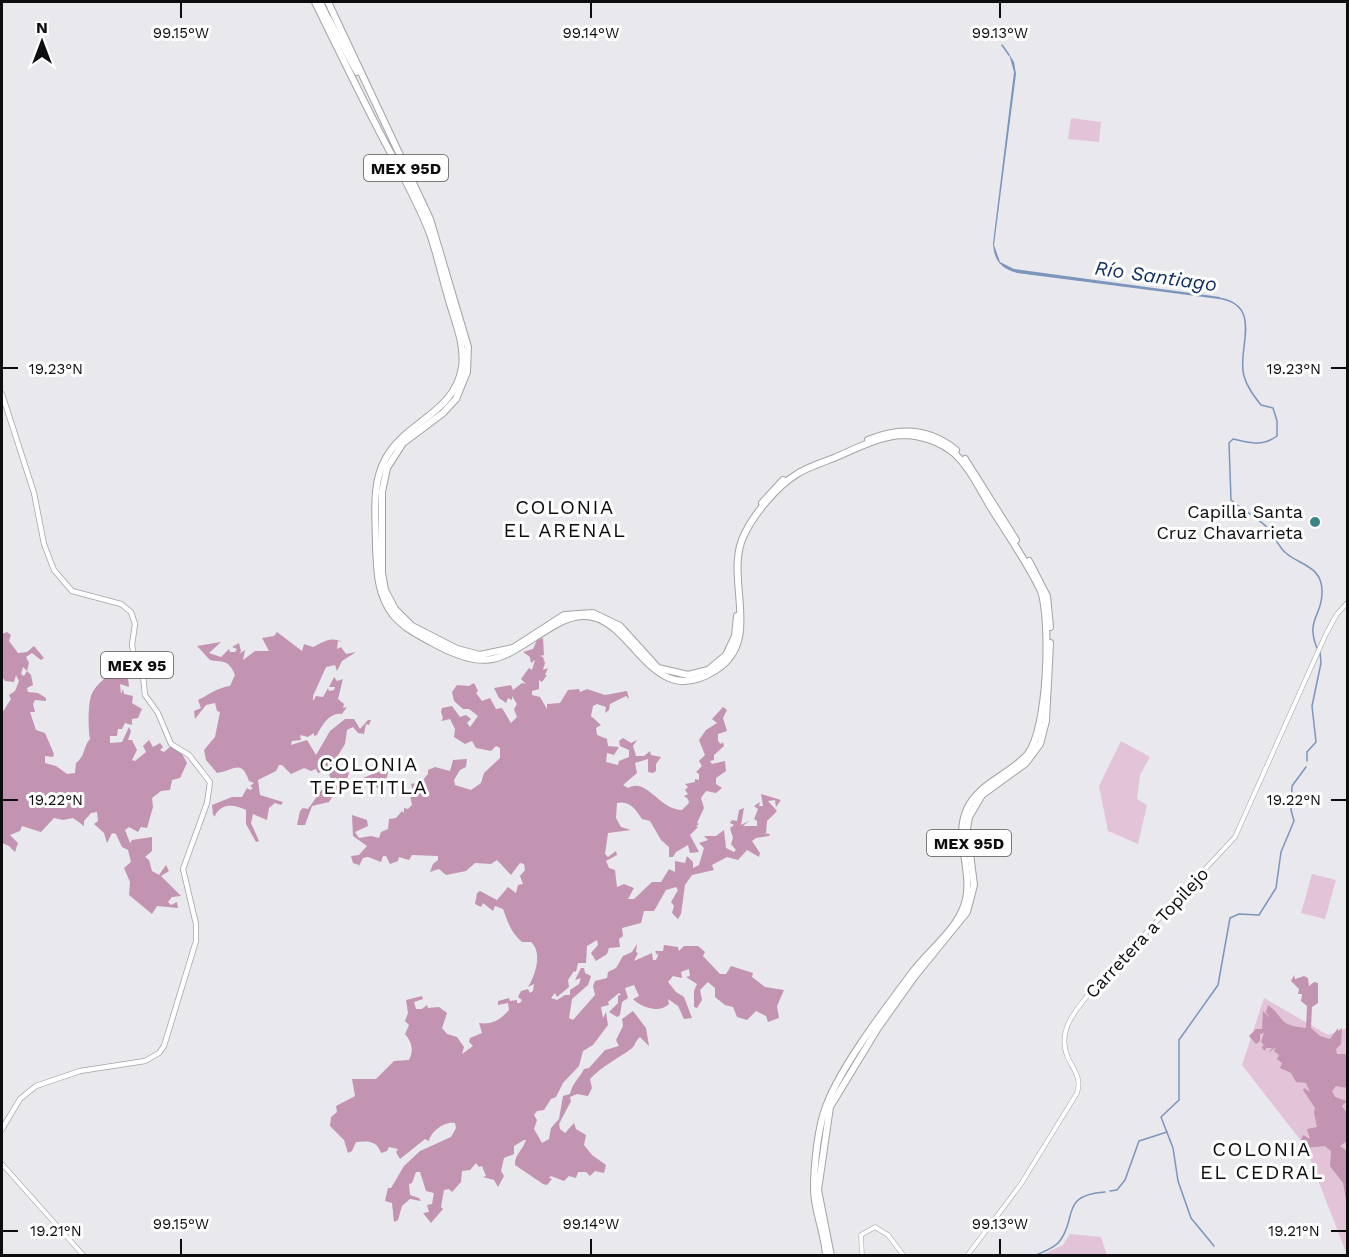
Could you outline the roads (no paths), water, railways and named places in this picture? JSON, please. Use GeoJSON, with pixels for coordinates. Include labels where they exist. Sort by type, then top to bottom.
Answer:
{"type":"FeatureCollection","features":[{"type":"Feature","properties":{"kind":"highway","name":"MEX 95D"},"geometry":{"type":"LineString","coordinates":[[315,2],[391,151],[430,235],[463,356],[459,379],[448,399],[395,444],[386,457],[379,475],[376,503],[378,582],[392,614],[411,631],[462,657],[488,660],[518,651],[565,620],[579,617],[594,618],[617,629],[645,663],[659,674],[683,680],[707,675],[727,662],[740,635],[737,557],[744,533],[756,516],[794,476],[880,440],[899,435],[930,440],[957,456],[1041,591],[1046,612],[1046,649],[1041,723],[1037,738],[1023,759],[982,789],[969,805],[963,830],[969,892],[960,916],[919,963],[888,1006],[833,1091],[824,1111],[814,1189],[826,1256]]}},
{"type":"Feature","properties":{"kind":"highway"},"geometry":{"type":"LineString","coordinates":[[321,2],[391,151]]}},
{"type":"Feature","properties":{"kind":"highway"},"geometry":{"type":"LineString","coordinates":[[321,2],[352,66],[362,77]]}},
{"type":"Feature","properties":{"kind":"highway","name":"MEX 95D"},"geometry":{"type":"LineString","coordinates":[[328,2],[430,219],[468,347],[467,372],[456,399],[443,413],[398,448],[383,480],[382,578],[385,590],[395,609],[412,626],[465,653],[490,655],[513,648],[564,615],[593,613],[620,626],[658,668],[682,675],[703,672],[726,655],[735,636],[737,614],[733,562],[736,543],[751,516],[780,482],[798,469],[882,434],[905,430],[937,437],[965,459],[1044,586],[1050,609],[1050,651],[1046,721],[1040,744],[1026,763],[988,790],[974,805],[967,829],[973,893],[967,912],[897,1002],[830,1107],[818,1190],[831,1256]]}},
{"type":"Feature","properties":{"kind":"highway"},"geometry":{"type":"LineString","coordinates":[[325,9],[328,2]]}},
{"type":"Feature","properties":{"kind":"main road","name":"MEX 95"},"geometry":{"type":"LineString","coordinates":[[2,394],[34,493],[44,544],[54,570],[72,591],[121,604],[131,612],[135,624],[132,645],[135,661],[143,676],[145,695],[158,713],[171,744],[189,755],[208,778],[210,789],[197,837],[183,869],[196,924],[196,941],[162,1050],[145,1061],[73,1072],[36,1086],[20,1099],[2,1129]]}},
{"type":"Feature","properties":{"kind":"main road","name":"Carretera a Topilejo"},"geometry":{"type":"LineString","coordinates":[[967,1256],[1021,1184],[1077,1093],[1078,1077],[1065,1046],[1066,1029],[1071,1017],[1088,995],[1234,837],[1326,634],[1347,602]]}},
{"type":"Feature","properties":{"kind":"main road"},"geometry":{"type":"LineString","coordinates":[[2,1164],[84,1256]]}},
{"type":"Feature","properties":{"kind":"main road"},"geometry":{"type":"LineString","coordinates":[[862,1256],[861,1235],[875,1227],[888,1235],[904,1256]]}},
{"type":"Feature","properties":{"kind":"water"},"geometry":{"type":"Polygon","coordinates":[[[1009,54],[1014,62],[1016,74],[994,245],[1000,262],[1014,269],[1220,297],[1219,299],[1017,273],[1002,266],[995,254],[993,243],[1014,72],[1009,54]]]}},
{"type":"Feature","properties":{"kind":"waterway","name":"Río Santiago"},"geometry":{"type":"LineString","coordinates":[[1002,45],[1009,55]]}},
{"type":"Feature","properties":{"kind":"waterway","name":"Río Santiago"},"geometry":{"type":"LineString","coordinates":[[1218,298],[1232,302],[1241,309],[1246,330],[1243,365],[1245,380],[1261,405],[1273,408],[1277,421],[1277,436],[1266,442],[1256,443],[1233,439],[1229,443],[1231,500],[1268,528],[1287,554],[1310,568],[1318,577],[1321,583],[1322,599],[1313,630],[1317,648]]}},
{"type":"Feature","properties":{"kind":"waterway","name":"Río Santiago"},"geometry":{"type":"LineString","coordinates":[[1307,761],[1307,752],[1316,742],[1312,706],[1321,663],[1320,652]]}},
{"type":"Feature","properties":{"kind":"waterway","name":"Río Santiago"},"geometry":{"type":"LineString","coordinates":[[1214,1246],[1191,1218],[1178,1181],[1173,1148],[1161,1117],[1179,1100],[1179,1040],[1218,985],[1230,918],[1239,914],[1259,915],[1276,888],[1281,852],[1294,821],[1291,810],[1292,786],[1306,767]]}},
{"type":"Feature","properties":{"kind":"waterway"},"geometry":{"type":"LineString","coordinates":[[1110,1191],[1117,1190],[1125,1180],[1139,1141],[1167,1132]]}},
{"type":"Feature","properties":{"kind":"waterway"},"geometry":{"type":"LineString","coordinates":[[1034,1256],[1059,1242],[1065,1233],[1075,1203],[1091,1194],[1105,1192]]}},
{"type":"Feature","properties":{"kind":"place","name":"Capilla Santa Cruz Chavarrieta"},"geometry":{"type":"Point","coordinates":[1315,522]}},
{"type":"Feature","properties":{"kind":"district","name":"COLONIA EL ARENAL"},"geometry":{"type":"Point","coordinates":[565,518]}},
{"type":"Feature","properties":{"kind":"district","name":"COLONIA TEPETITLA"},"geometry":{"type":"Point","coordinates":[369,776]}},
{"type":"Feature","properties":{"kind":"district","name":"COLONIA EL CEDRAL"},"geometry":{"type":"Point","coordinates":[1262,1160]}}]}
